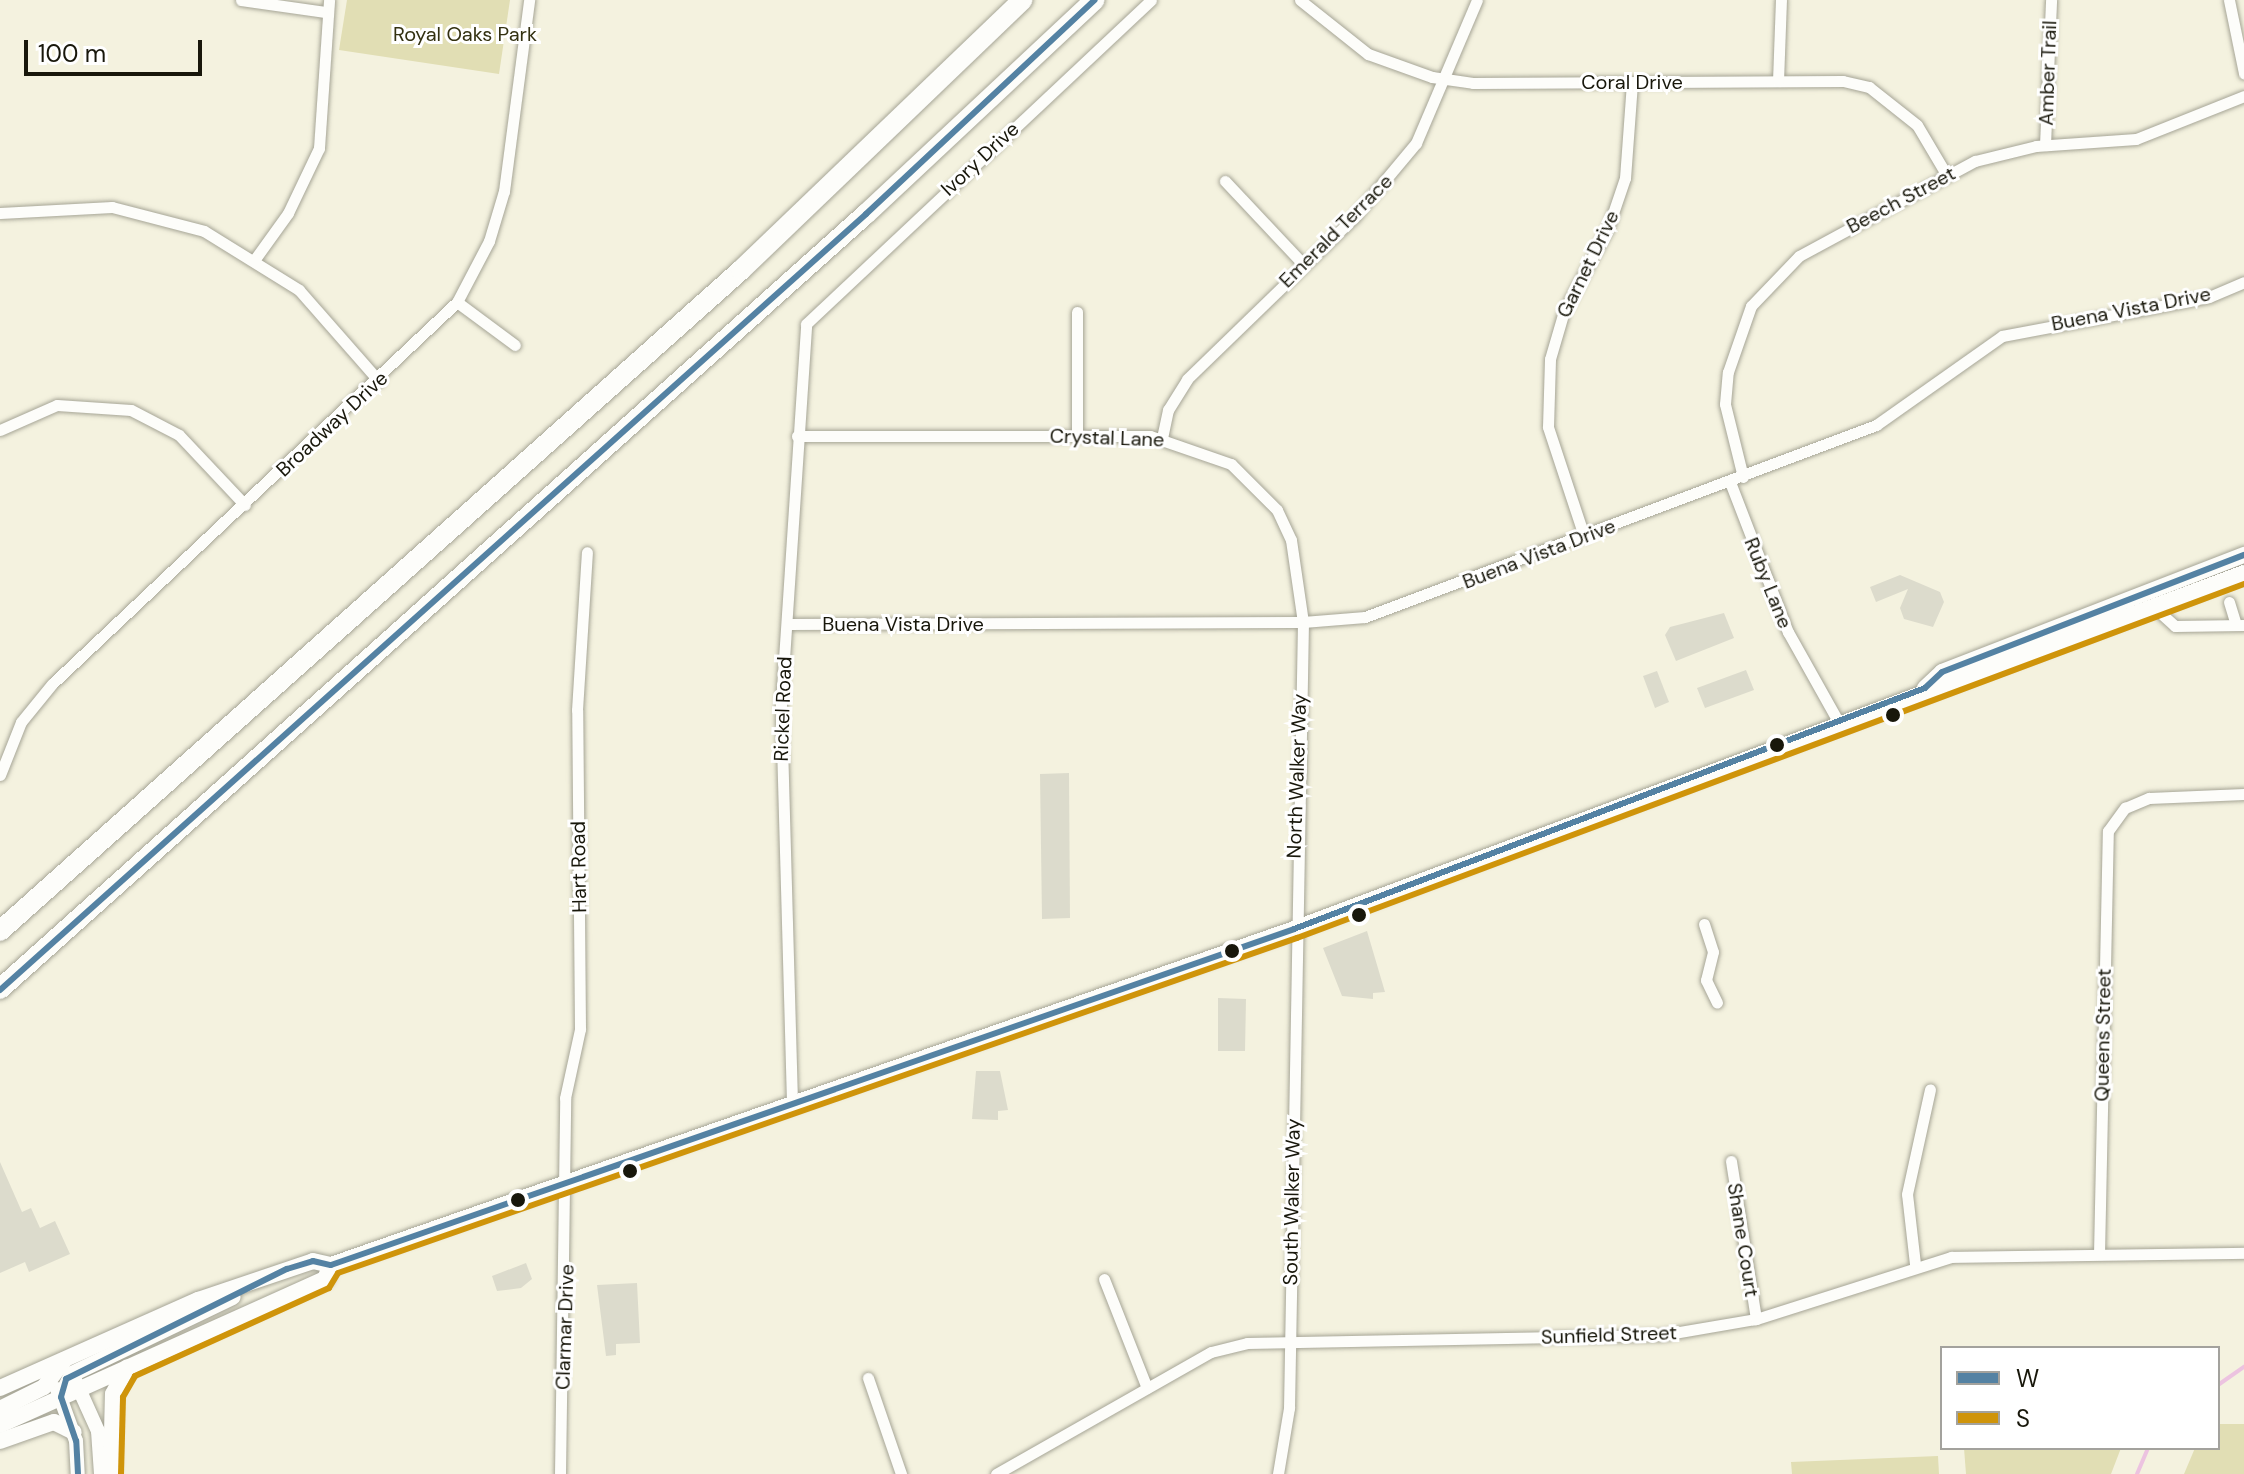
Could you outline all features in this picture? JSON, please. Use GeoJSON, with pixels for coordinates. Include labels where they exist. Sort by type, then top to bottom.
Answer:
{"type":"FeatureCollection","features":[{"type":"Feature","properties":{"kind":"highway"},"geometry":{"type":"LineString","coordinates":[[0,931],[741,270],[1023,0]]}},
{"type":"Feature","properties":{"kind":"highway"},"geometry":{"type":"LineString","coordinates":[[5,985],[866,214],[1095,0]]}},
{"type":"Feature","properties":{"kind":"main road"},"geometry":{"type":"LineString","coordinates":[[1925,688],[1942,672],[2244,555]]}},
{"type":"Feature","properties":{"kind":"main road"},"geometry":{"type":"LineString","coordinates":[[0,1425],[61,1397],[72,1374],[159,1315],[313,1261],[331,1265],[567,1180],[1294,929],[1925,688],[2155,608],[2244,573]]}},
{"type":"Feature","properties":{"kind":"main road"},"geometry":{"type":"LineString","coordinates":[[0,1388],[50,1373],[72,1374],[128,1368],[325,1279],[331,1265]]}},
{"type":"Feature","properties":{"kind":"main road"},"geometry":{"type":"LineString","coordinates":[[111,1474],[113,1394],[128,1368]]}},
{"type":"Feature","properties":{"kind":"main road"},"geometry":{"type":"LineString","coordinates":[[0,1409],[50,1373]]}},
{"type":"Feature","properties":{"kind":"main road"},"geometry":{"type":"LineString","coordinates":[[0,1441],[54,1422],[75,1437]]}},
{"type":"Feature","properties":{"kind":"street"},"geometry":{"type":"LineString","coordinates":[[241,0],[325,12]]}},
{"type":"Feature","properties":{"kind":"street"},"geometry":{"type":"LineString","coordinates":[[255,259],[288,213],[319,148],[325,113],[325,12],[329,0]]}},
{"type":"Feature","properties":{"kind":"street","name":"Broadway Drive"},"geometry":{"type":"LineString","coordinates":[[0,775],[32,705],[379,381],[457,302],[489,241],[504,191],[529,0]]}},
{"type":"Feature","properties":{"kind":"street","name":"Ivory Drive"},"geometry":{"type":"LineString","coordinates":[[809,319],[1151,0]]}},
{"type":"Feature","properties":{"kind":"street","name":"Coral Drive"},"geometry":{"type":"LineString","coordinates":[[1300,0],[1368,54],[1399,69],[1446,78],[1778,81],[1869,87],[1917,125],[1946,174]]}},
{"type":"Feature","properties":{"kind":"street","name":"Emerald Terrace"},"geometry":{"type":"LineString","coordinates":[[1162,438],[1168,410],[1187,379],[1389,180],[1416,143],[1477,0]]}},
{"type":"Feature","properties":{"kind":"street"},"geometry":{"type":"LineString","coordinates":[[1778,81],[1781,0]]}},
{"type":"Feature","properties":{"kind":"street","name":"Amber Trail"},"geometry":{"type":"LineString","coordinates":[[2045,145],[2051,0]]}},
{"type":"Feature","properties":{"kind":"street"},"geometry":{"type":"LineString","coordinates":[[2229,0],[2244,73]]}},
{"type":"Feature","properties":{"kind":"street","name":"Garnet Drive"},"geometry":{"type":"LineString","coordinates":[[1584,536],[1548,427],[1550,359],[1564,311],[1608,228],[1625,178],[1632,82]]}},
{"type":"Feature","properties":{"kind":"street","name":"Beech Street"},"geometry":{"type":"LineString","coordinates":[[1743,477],[1725,404],[1736,338],[1751,306],[1799,256],[1946,174],[2008,150],[2136,139],[2244,96]]}},
{"type":"Feature","properties":{"kind":"street"},"geometry":{"type":"LineString","coordinates":[[1225,181],[1304,265]]}},
{"type":"Feature","properties":{"kind":"street"},"geometry":{"type":"LineString","coordinates":[[0,213],[77,205],[134,211],[204,231],[255,259],[299,290],[379,381]]}},
{"type":"Feature","properties":{"kind":"street","name":"Buena Vista Drive"},"geometry":{"type":"LineString","coordinates":[[787,624],[1303,622],[1400,607],[1876,425],[2002,336],[2209,297],[2244,282]]}},
{"type":"Feature","properties":{"kind":"street"},"geometry":{"type":"LineString","coordinates":[[457,302],[515,345]]}},
{"type":"Feature","properties":{"kind":"street"},"geometry":{"type":"LineString","coordinates":[[1077,312],[1077,435]]}},
{"type":"Feature","properties":{"kind":"street","name":"Rickel Road"},"geometry":{"type":"LineString","coordinates":[[792,1102],[781,739],[800,344],[809,319]]}},
{"type":"Feature","properties":{"kind":"street"},"geometry":{"type":"LineString","coordinates":[[0,430],[57,405],[131,410],[179,435],[245,505]]}},
{"type":"Feature","properties":{"kind":"street","name":"Crystal Lane"},"geometry":{"type":"LineString","coordinates":[[797,436],[1077,435],[1162,438],[1231,464],[1277,510],[1300,571],[1303,622]]}},
{"type":"Feature","properties":{"kind":"street","name":"Ruby Lane"},"geometry":{"type":"LineString","coordinates":[[1730,482],[1788,632],[1838,721]]}},
{"type":"Feature","properties":{"kind":"street","name":"Hart Road"},"geometry":{"type":"LineString","coordinates":[[567,1180],[565,1098],[580,1029],[577,710],[587,552]]}},
{"type":"Feature","properties":{"kind":"street"},"geometry":{"type":"LineString","coordinates":[[2155,608],[2175,626],[2240,625],[2229,602]]}},
{"type":"Feature","properties":{"kind":"street","name":"North Walker Way"},"geometry":{"type":"LineString","coordinates":[[1294,929],[1303,622]]}},
{"type":"Feature","properties":{"kind":"street","name":"Queens Street"},"geometry":{"type":"LineString","coordinates":[[2099,1254],[2106,850],[2115,819],[2149,798],[2244,794]]}},
{"type":"Feature","properties":{"kind":"street"},"geometry":{"type":"LineString","coordinates":[[1704,924],[1713,952],[1706,980],[1717,1003]]}},
{"type":"Feature","properties":{"kind":"street","name":"South Walker Way"},"geometry":{"type":"LineString","coordinates":[[1278,1474],[1287,1433],[1290,1342],[1294,929]]}},
{"type":"Feature","properties":{"kind":"street"},"geometry":{"type":"LineString","coordinates":[[1915,1264],[1907,1194],[1930,1089]]}},
{"type":"Feature","properties":{"kind":"street","name":"Shane Court"},"geometry":{"type":"LineString","coordinates":[[1731,1161],[1756,1319]]}},
{"type":"Feature","properties":{"kind":"street","name":"Clarmar Drive"},"geometry":{"type":"LineString","coordinates":[[560,1474],[567,1180]]}},
{"type":"Feature","properties":{"kind":"street","name":"Sunfield Street"},"geometry":{"type":"LineString","coordinates":[[996,1474],[1223,1348],[1290,1342],[1662,1335],[1756,1319],[1915,1264],[1951,1257],[2244,1253]]}},
{"type":"Feature","properties":{"kind":"street"},"geometry":{"type":"LineString","coordinates":[[1104,1279],[1147,1388]]}},
{"type":"Feature","properties":{"kind":"street"},"geometry":{"type":"LineString","coordinates":[[50,1373],[87,1474]]}},
{"type":"Feature","properties":{"kind":"street"},"geometry":{"type":"LineString","coordinates":[[72,1374],[98,1431],[101,1474]]}},
{"type":"Feature","properties":{"kind":"street"},"geometry":{"type":"LineString","coordinates":[[868,1378],[901,1474]]}},
{"type":"Feature","properties":{"kind":"street"},"geometry":{"type":"LineString","coordinates":[[75,1437],[78,1474]]}},
{"type":"Feature","properties":{"kind":"green space","name":"Royal Oaks Park"},"geometry":{"type":"Polygon","coordinates":[[[347,0],[510,0],[499,74],[339,50],[347,0]]]}},
{"type":"Feature","properties":{"kind":"green space"},"geometry":{"type":"Polygon","coordinates":[[[2220,1424],[2244,1424],[2244,1474],[2184,1474],[2194,1450],[2220,1450],[2220,1424]]]}},
{"type":"Feature","properties":{"kind":"green space"},"geometry":{"type":"Polygon","coordinates":[[[1964,1450],[2120,1450],[2111,1474],[1966,1474],[1964,1450]]]}},
{"type":"Feature","properties":{"kind":"green space"},"geometry":{"type":"Polygon","coordinates":[[[1938,1456],[1939,1474],[1792,1474],[1791,1462],[1938,1456]]]}},
{"type":"Feature","properties":{"kind":"building"},"geometry":{"type":"Polygon","coordinates":[[[1900,575],[1940,592],[1944,602],[1933,627],[1904,619],[1900,608],[1908,589],[1876,602],[1870,587],[1900,575]]]}},
{"type":"Feature","properties":{"kind":"building"},"geometry":{"type":"Polygon","coordinates":[[[1724,613],[1734,638],[1676,661],[1665,635],[1670,627],[1724,613]]]}},
{"type":"Feature","properties":{"kind":"building"},"geometry":{"type":"Polygon","coordinates":[[[1746,670],[1754,690],[1705,708],[1697,688],[1746,670]]]}},
{"type":"Feature","properties":{"kind":"building"},"geometry":{"type":"Polygon","coordinates":[[[1657,671],[1669,702],[1655,708],[1643,676],[1657,671]]]}},
{"type":"Feature","properties":{"kind":"building"},"geometry":{"type":"Polygon","coordinates":[[[1069,773],[1070,918],[1042,919],[1040,774],[1069,773]]]}},
{"type":"Feature","properties":{"kind":"building"},"geometry":{"type":"Polygon","coordinates":[[[1367,931],[1385,992],[1373,993],[1373,999],[1342,996],[1323,948],[1367,931]]]}},
{"type":"Feature","properties":{"kind":"building"},"geometry":{"type":"Polygon","coordinates":[[[1218,998],[1246,999],[1245,1051],[1218,1051],[1218,998]]]}},
{"type":"Feature","properties":{"kind":"building"},"geometry":{"type":"Polygon","coordinates":[[[976,1071],[1000,1071],[1008,1110],[998,1111],[998,1120],[972,1119],[976,1071]]]}},
{"type":"Feature","properties":{"kind":"building"},"geometry":{"type":"Polygon","coordinates":[[[0,1162],[22,1212],[31,1208],[40,1228],[55,1221],[70,1254],[29,1272],[25,1262],[0,1273],[0,1162]]]}},
{"type":"Feature","properties":{"kind":"building"},"geometry":{"type":"Polygon","coordinates":[[[526,1263],[532,1279],[521,1288],[497,1291],[492,1276],[526,1263]]]}},
{"type":"Feature","properties":{"kind":"building"},"geometry":{"type":"Polygon","coordinates":[[[637,1283],[640,1343],[616,1344],[616,1355],[606,1356],[597,1285],[637,1283]]]}},
{"type":"Feature","properties":{"kind":"waterway"},"geometry":{"type":"LineString","coordinates":[[2220,1384],[2244,1367]]}},
{"type":"Feature","properties":{"kind":"waterway"},"geometry":{"type":"LineString","coordinates":[[2137,1474],[2147,1450]]}},
{"type":"Feature","properties":{"kind":"transit line","name":"W"},"geometry":{"type":"LineString","coordinates":[[0,990],[866,214],[1095,0]]}},
{"type":"Feature","properties":{"kind":"transit line","name":"W"},"geometry":{"type":"LineString","coordinates":[[78,1474],[76,1441],[61,1397],[66,1379],[287,1269],[313,1261],[331,1265],[1294,929],[1925,688],[1942,672],[2244,555]]}},
{"type":"Feature","properties":{"kind":"transit line","name":"S"},"geometry":{"type":"LineString","coordinates":[[121,1474],[123,1397],[135,1376],[329,1288],[338,1273],[1297,938],[2244,584]]}}]}
